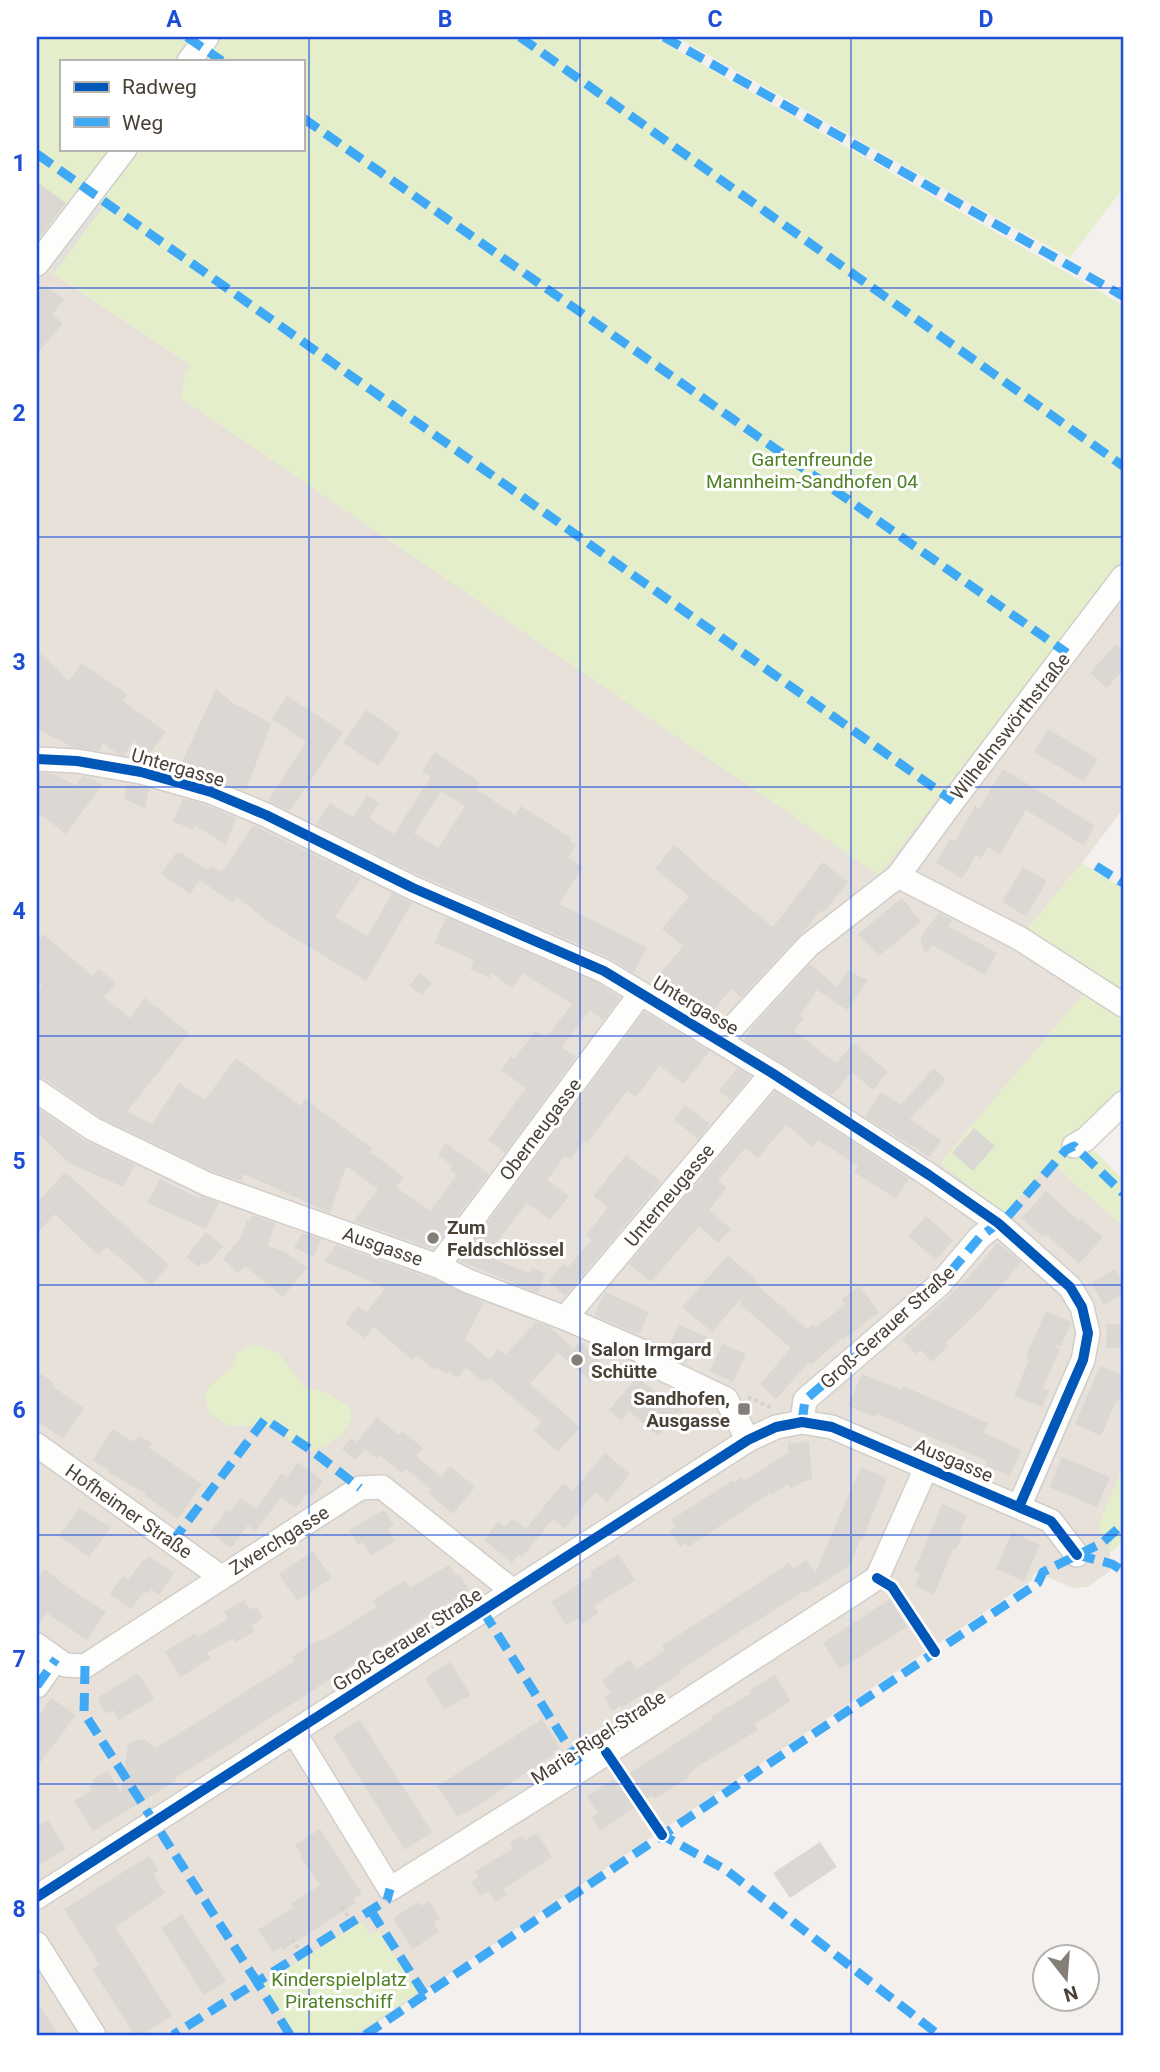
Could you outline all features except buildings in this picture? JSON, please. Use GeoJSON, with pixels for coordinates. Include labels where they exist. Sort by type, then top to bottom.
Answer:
{"type":"FeatureCollection","features":[{"type":"Feature","properties":{"kind":"street"},"geometry":{"type":"LineString","coordinates":[[190,60],[207,37]]}},
{"type":"Feature","properties":{"kind":"street"},"geometry":{"type":"LineString","coordinates":[[37,264],[124,150]]}},
{"type":"Feature","properties":{"kind":"street","name":"Wilhelmswörthstraße"},"geometry":{"type":"LineString","coordinates":[[720,1041],[808,946],[898,876],[1123,577]]}},
{"type":"Feature","properties":{"kind":"street","name":"Untergasse"},"geometry":{"type":"LineString","coordinates":[[37,759],[77,761],[141,772],[211,792],[266,815],[413,888],[604,971],[772,1073],[998,1223],[1070,1287],[1082,1307],[1087,1333],[1083,1360],[1019,1507]]}},
{"type":"Feature","properties":{"kind":"street"},"geometry":{"type":"LineString","coordinates":[[898,876],[1019,939],[1123,1005]]}},
{"type":"Feature","properties":{"kind":"street","name":"Oberneugasse"},"geometry":{"type":"LineString","coordinates":[[438,1266],[641,993]]}},
{"type":"Feature","properties":{"kind":"street","name":"Unterneugasse"},"geometry":{"type":"LineString","coordinates":[[565,1318],[772,1073]]}},
{"type":"Feature","properties":{"kind":"street","name":"Ausgasse"},"geometry":{"type":"LineString","coordinates":[[37,1091],[93,1129],[207,1184],[438,1266],[565,1318],[641,1351],[665,1370],[726,1399]]}},
{"type":"Feature","properties":{"kind":"street"},"geometry":{"type":"LineString","coordinates":[[1074,1146],[1086,1139],[1123,1104]]}},
{"type":"Feature","properties":{"kind":"street","name":"Groß-Gerauer Straße"},"geometry":{"type":"LineString","coordinates":[[37,1897],[748,1440],[776,1427],[802,1422],[805,1400],[940,1284],[981,1237],[998,1223]]}},
{"type":"Feature","properties":{"kind":"street"},"geometry":{"type":"LineString","coordinates":[[726,1399],[748,1440]]}},
{"type":"Feature","properties":{"kind":"street","name":"Ausgasse"},"geometry":{"type":"LineString","coordinates":[[802,1422],[832,1427],[1051,1521],[1077,1555]]}},
{"type":"Feature","properties":{"kind":"street","name":"Hofheimer Straße"},"geometry":{"type":"LineString","coordinates":[[37,1445],[221,1577]]}},
{"type":"Feature","properties":{"kind":"street","name":"Maria-Rigel-Straße"},"geometry":{"type":"LineString","coordinates":[[294,1732],[390,1889],[585,1767],[877,1578],[926,1468]]}},
{"type":"Feature","properties":{"kind":"street","name":"Zwerchgasse"},"geometry":{"type":"LineString","coordinates":[[37,1645],[65,1665],[85,1666],[360,1488],[382,1487],[513,1591]]}},
{"type":"Feature","properties":{"kind":"street"},"geometry":{"type":"LineString","coordinates":[[37,1685],[56,1659]]}},
{"type":"Feature","properties":{"kind":"street"},"geometry":{"type":"LineString","coordinates":[[37,1944],[94,2035]]}},
{"type":"Feature","properties":{"kind":"path"},"geometry":{"type":"LineString","coordinates":[[726,1399],[742,1394],[773,1408]]}},
{"type":"Feature","properties":{"kind":"path"},"geometry":{"type":"LineString","coordinates":[[342,1907],[352,1922]]}},
{"type":"Feature","properties":{"kind":"path"},"geometry":{"type":"LineString","coordinates":[[292,1939],[302,1954]]}},
{"type":"Feature","properties":{"kind":"shaded area"},"geometry":{"type":"Polygon","coordinates":[[[94,202],[102,208],[54,273],[46,267],[94,202]]]}},
{"type":"Feature","properties":{"kind":"shaded area"},"geometry":{"type":"Polygon","coordinates":[[[37,255],[46,269],[191,365],[879,874],[1123,558],[1123,809],[1017,941],[1089,987],[1051,1162],[1123,1226],[1123,1467],[1099,1525],[1110,1543],[1110,1571],[1087,1587],[1073,1588],[1036,1572],[1032,1580],[359,2035],[37,2035],[37,255]]]}},
{"type":"Feature","properties":{"kind":"green space","name":"Gartenfreunde Mannheim-Sandhofen 04"},"geometry":{"type":"Polygon","coordinates":[[[37,37],[654,37],[1123,305],[1123,558],[879,875],[181,398],[185,372],[191,365],[46,269],[37,255],[37,37]]]}},
{"type":"Feature","properties":{"kind":"green space"},"geometry":{"type":"Polygon","coordinates":[[[677,37],[1123,37],[1123,188],[1070,258],[677,37]]]}},
{"type":"Feature","properties":{"kind":"green space"},"geometry":{"type":"Polygon","coordinates":[[[1082,863],[1123,889],[1123,1098],[1082,1138],[1123,1180],[1123,1226],[1051,1162],[1005,1214],[940,1163],[1089,987],[1017,941],[1082,863]]]}},
{"type":"Feature","properties":{"kind":"green space"},"geometry":{"type":"Polygon","coordinates":[[[254,1344],[278,1353],[307,1388],[325,1392],[349,1406],[352,1417],[342,1435],[325,1446],[305,1450],[268,1426],[228,1426],[210,1413],[204,1396],[210,1386],[231,1368],[238,1352],[254,1344]]]}},
{"type":"Feature","properties":{"kind":"green space"},"geometry":{"type":"Polygon","coordinates":[[[1123,1467],[1123,1541],[1109,1554],[1110,1543],[1102,1539],[1099,1524],[1123,1467]]]}},
{"type":"Feature","properties":{"kind":"green space","name":"Kinderspielplatz Piratenschiff"},"geometry":{"type":"Polygon","coordinates":[[[361,1922],[370,1935],[378,1930],[418,1992],[354,2035],[295,2035],[263,1984],[361,1922]]]}},
{"type":"Feature","properties":{"kind":"marked path"},"geometry":{"type":"LineString","coordinates":[[187,37],[221,60]]}},
{"type":"Feature","properties":{"kind":"marked path"},"geometry":{"type":"LineString","coordinates":[[520,37],[1123,466]]}},
{"type":"Feature","properties":{"kind":"marked path"},"geometry":{"type":"LineString","coordinates":[[664,37],[1123,296]]}},
{"type":"Feature","properties":{"kind":"marked path"},"geometry":{"type":"LineString","coordinates":[[304,119],[1067,653]]}},
{"type":"Feature","properties":{"kind":"marked path"},"geometry":{"type":"LineString","coordinates":[[37,154],[953,801]]}},
{"type":"Feature","properties":{"kind":"marked path"},"geometry":{"type":"LineString","coordinates":[[1096,866],[1123,883]]}},
{"type":"Feature","properties":{"kind":"marked path"},"geometry":{"type":"LineString","coordinates":[[802,1422],[805,1400],[940,1284],[980,1237],[1008,1216],[1066,1150],[1074,1146],[1123,1193]]}},
{"type":"Feature","properties":{"kind":"marked path"},"geometry":{"type":"LineString","coordinates":[[172,1542],[265,1419],[360,1488]]}},
{"type":"Feature","properties":{"kind":"marked path"},"geometry":{"type":"LineString","coordinates":[[365,2035],[1038,1583],[1043,1572],[1102,1543],[1123,1524]]}},
{"type":"Feature","properties":{"kind":"marked path"},"geometry":{"type":"LineString","coordinates":[[1077,1555],[1112,1564],[1123,1571]]}},
{"type":"Feature","properties":{"kind":"marked path"},"geometry":{"type":"LineString","coordinates":[[483,1611],[582,1768]]}},
{"type":"Feature","properties":{"kind":"marked path"},"geometry":{"type":"LineString","coordinates":[[37,1686],[56,1659]]}},
{"type":"Feature","properties":{"kind":"marked path"},"geometry":{"type":"LineString","coordinates":[[85,1666],[84,1713],[257,1982],[173,2035]]}},
{"type":"Feature","properties":{"kind":"marked path"},"geometry":{"type":"LineString","coordinates":[[659,1831],[726,1870],[939,2035]]}},
{"type":"Feature","properties":{"kind":"marked path"},"geometry":{"type":"LineString","coordinates":[[290,2035],[257,1982],[387,1900],[390,1889]]}},
{"type":"Feature","properties":{"kind":"marked path"},"geometry":{"type":"LineString","coordinates":[[371,1911],[425,1995]]}},
{"type":"Feature","properties":{"kind":"cycle path"},"geometry":{"type":"LineString","coordinates":[[37,759],[77,761],[141,772],[211,792],[266,815],[413,888],[604,971],[772,1073],[998,1223],[1070,1287],[1082,1307],[1088,1333],[1083,1360],[1019,1507]]}},
{"type":"Feature","properties":{"kind":"cycle path"},"geometry":{"type":"LineString","coordinates":[[37,1897],[748,1440],[776,1427],[802,1422],[832,1427],[1051,1521],[1077,1555]]}},
{"type":"Feature","properties":{"kind":"cycle path"},"geometry":{"type":"LineString","coordinates":[[877,1578],[892,1587],[935,1652]]}},
{"type":"Feature","properties":{"kind":"cycle path"},"geometry":{"type":"LineString","coordinates":[[606,1752],[662,1835]]}},
{"type":"Feature","properties":{"kind":"place","name":"Zum Feldschlössel"},"geometry":{"type":"Point","coordinates":[433,1238]}},
{"type":"Feature","properties":{"kind":"place","name":"Salon Irmgard Schütte"},"geometry":{"type":"Point","coordinates":[577,1360]}},
{"type":"Feature","properties":{"kind":"place","name":"Sandhofen, Ausgasse"},"geometry":{"type":"Point","coordinates":[744,1409]}}]}
